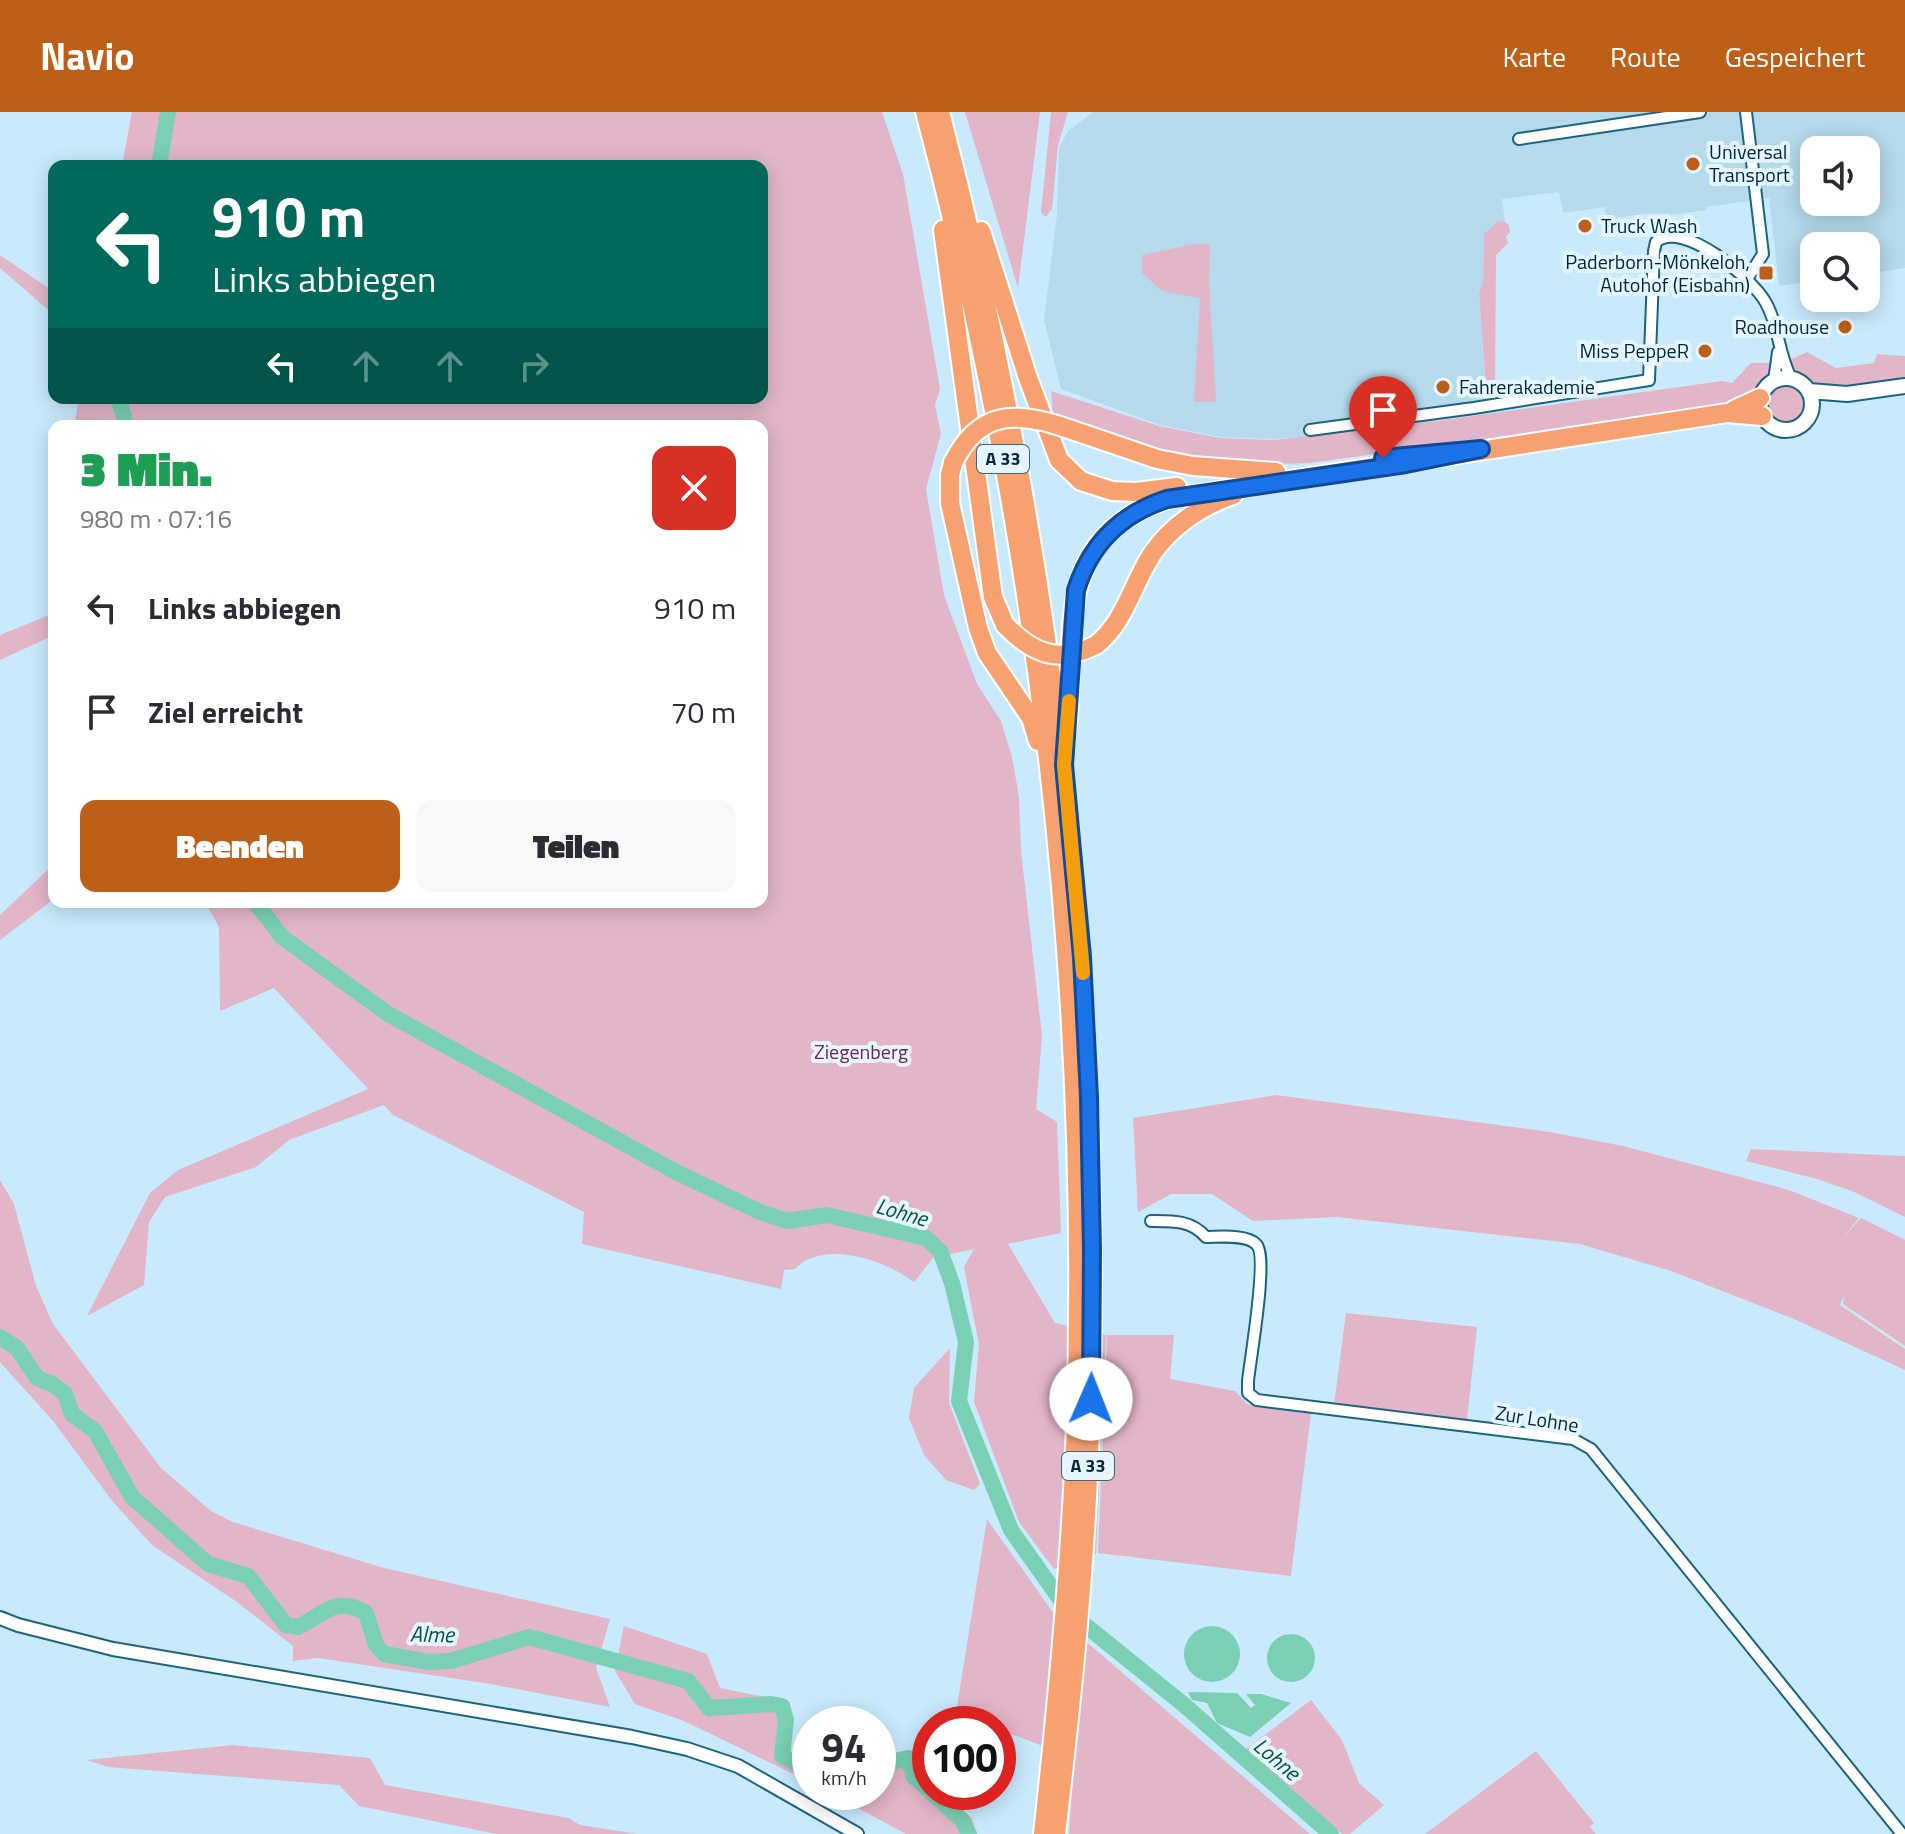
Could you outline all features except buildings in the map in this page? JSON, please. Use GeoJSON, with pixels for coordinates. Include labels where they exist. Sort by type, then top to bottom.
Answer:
{"type":"FeatureCollection","features":[{"type":"Feature","properties":{"kind":"highway","name":"A 33"},"geometry":{"type":"LineString","coordinates":[[925,112],[999,436],[1057,771]]}},
{"type":"Feature","properties":{"kind":"highway","name":"A 33"},"geometry":{"type":"LineString","coordinates":[[940,112],[1014,436],[1050,650],[1061,888],[1082,1097],[1092,1250],[1090,1429],[1076,1641],[1056,1834]]}},
{"type":"Feature","properties":{"kind":"highway"},"geometry":{"type":"LineString","coordinates":[[933,145],[930,164],[945,244],[993,597],[1005,625],[1022,643],[1055,655],[1083,652],[1096,645],[1117,623],[1153,554],[1183,521],[1223,499],[1283,477]]}},
{"type":"Feature","properties":{"kind":"highway"},"geometry":{"type":"LineString","coordinates":[[957,178],[974,208],[1051,443],[1070,473],[1094,487],[1136,492],[1283,477]]}},
{"type":"Feature","properties":{"kind":"highway"},"geometry":{"type":"LineString","coordinates":[[1057,771],[1076,590],[1083,568],[1108,532],[1145,506],[1167,499],[1406,454],[1481,449],[1761,407]]}},
{"type":"Feature","properties":{"kind":"highway"},"geometry":{"type":"LineString","coordinates":[[1057,771],[1031,718],[987,653],[978,628],[950,503],[953,463],[967,438],[990,422],[1025,417],[1157,459],[1283,477]]}},
{"type":"Feature","properties":{"kind":"highway","name":"A 33"},"geometry":{"type":"LineString","coordinates":[[1043,1834],[1063,1641],[1076,1427],[1082,1097]]}},
{"type":"Feature","properties":{"kind":"main road"},"geometry":{"type":"LineString","coordinates":[[1791,378],[1809,391],[1812,409],[1805,424],[1790,431],[1774,428],[1761,407],[1766,388],[1774,381],[1791,378]]}},
{"type":"Feature","properties":{"kind":"main road"},"geometry":{"type":"LineString","coordinates":[[1809,391],[1847,394],[1905,386]]}},
{"type":"Feature","properties":{"kind":"main road"},"geometry":{"type":"LineString","coordinates":[[1812,409],[1847,394]]}},
{"type":"Feature","properties":{"kind":"street"},"geometry":{"type":"LineString","coordinates":[[1519,139],[1700,112]]}},
{"type":"Feature","properties":{"kind":"street"},"geometry":{"type":"LineString","coordinates":[[1746,112],[1763,254],[1747,279]]}},
{"type":"Feature","properties":{"kind":"street"},"geometry":{"type":"LineString","coordinates":[[1310,430],[1649,380],[1654,251],[1656,242],[1661,238],[1684,237],[1747,279],[1761,293],[1773,316],[1778,346],[1791,378]]}},
{"type":"Feature","properties":{"kind":"street"},"geometry":{"type":"LineString","coordinates":[[1774,381],[1778,346]]}},
{"type":"Feature","properties":{"kind":"street","name":"Zur Lohne"},"geometry":{"type":"LineString","coordinates":[[1151,1221],[1196,1226],[1206,1237],[1247,1239],[1256,1243],[1261,1251],[1248,1381],[1248,1393],[1257,1400],[1573,1439],[1591,1449],[1902,1834]]}},
{"type":"Feature","properties":{"kind":"street"},"geometry":{"type":"LineString","coordinates":[[0,1618],[113,1649],[687,1749],[738,1766],[857,1834]]}},
{"type":"Feature","properties":{"kind":"shaded area"},"geometry":{"type":"Polygon","coordinates":[[[1093,112],[1905,112],[1905,268],[1880,272],[1880,232],[1800,232],[1800,283],[1779,286],[1769,198],[1670,215],[1643,214],[1607,219],[1605,207],[1563,213],[1559,192],[1502,199],[1505,222],[1497,222],[1484,234],[1483,283],[1479,291],[1486,399],[1310,425],[1310,436],[1275,439],[1220,437],[1160,425],[1061,389],[1044,320],[1057,214],[1059,148],[1068,131],[1093,112]]]}},
{"type":"Feature","properties":{"kind":"shaded area"},"geometry":{"type":"Polygon","coordinates":[[[1212,1626],[1232,1634],[1240,1654],[1232,1674],[1212,1682],[1192,1674],[1184,1654],[1192,1634],[1212,1626]]]}},
{"type":"Feature","properties":{"kind":"shaded area"},"geometry":{"type":"Polygon","coordinates":[[[1291,1634],[1308,1641],[1315,1658],[1308,1675],[1291,1682],[1274,1675],[1267,1658],[1274,1641],[1291,1634]]]}},
{"type":"Feature","properties":{"kind":"shaded area"},"geometry":{"type":"Polygon","coordinates":[[[1188,1692],[1237,1693],[1251,1708],[1255,1705],[1246,1694],[1261,1694],[1291,1703],[1250,1737],[1217,1723],[1207,1703],[1192,1700],[1188,1692]]]}},
{"type":"Feature","properties":{"kind":"green space","name":"Ziegenberg"},"geometry":{"type":"Polygon","coordinates":[[[132,112],[882,112],[903,174],[940,389],[935,405],[941,434],[926,489],[944,595],[977,684],[1001,721],[1012,757],[1019,797],[1021,851],[1042,1036],[1036,1109],[1057,1122],[1061,1233],[1008,1244],[1055,1323],[1106,1335],[1096,1554],[1054,1569],[1019,1522],[974,1402],[979,1345],[964,1267],[974,1249],[933,1258],[914,1282],[871,1260],[837,1254],[821,1255],[795,1269],[784,1270],[781,1289],[582,1244],[584,1212],[393,1115],[384,1105],[289,1140],[256,1167],[165,1197],[149,1222],[144,1285],[87,1316],[150,1193],[178,1170],[368,1089],[274,988],[220,1011],[219,927],[208,908],[768,908],[768,420],[75,420],[78,404],[768,404],[768,160],[123,160],[132,112]]]}},
{"type":"Feature","properties":{"kind":"green space"},"geometry":{"type":"Polygon","coordinates":[[[965,112],[1040,112],[1018,288],[965,112]]]}},
{"type":"Feature","properties":{"kind":"green space"},"geometry":{"type":"Polygon","coordinates":[[[1051,112],[1068,112],[1058,145],[1052,209],[1046,217],[1041,212],[1051,112]]]}},
{"type":"Feature","properties":{"kind":"green space"},"geometry":{"type":"Polygon","coordinates":[[[1503,221],[1509,225],[1510,232],[1506,237],[1508,243],[1496,255],[1495,391],[1486,390],[1479,292],[1483,283],[1484,234],[1497,222],[1503,221]]]}},
{"type":"Feature","properties":{"kind":"green space"},"geometry":{"type":"Polygon","coordinates":[[[1194,244],[1210,244],[1216,402],[1194,402],[1200,298],[1162,291],[1142,273],[1142,255],[1194,244]]]}},
{"type":"Feature","properties":{"kind":"green space"},"geometry":{"type":"Polygon","coordinates":[[[0,255],[48,288],[48,310],[0,268],[0,255]]]}},
{"type":"Feature","properties":{"kind":"green space"},"geometry":{"type":"Polygon","coordinates":[[[1807,352],[1836,368],[1874,363],[1877,354],[1905,356],[1905,379],[1851,388],[1822,388],[1803,377],[1789,360],[1807,352]]]}},
{"type":"Feature","properties":{"kind":"green space"},"geometry":{"type":"Polygon","coordinates":[[[1751,363],[1772,363],[1764,382],[1743,399],[1714,408],[1310,463],[1247,465],[1163,453],[1053,415],[1051,391],[1159,426],[1220,438],[1275,440],[1722,381],[1732,383],[1751,363]]]}},
{"type":"Feature","properties":{"kind":"green space"},"geometry":{"type":"Polygon","coordinates":[[[1786,384],[1801,390],[1807,405],[1801,420],[1786,426],[1771,420],[1765,405],[1771,390],[1786,384]]]}},
{"type":"Feature","properties":{"kind":"green space"},"geometry":{"type":"Polygon","coordinates":[[[48,615],[48,638],[0,660],[0,635],[48,615]]]}},
{"type":"Feature","properties":{"kind":"green space"},"geometry":{"type":"Polygon","coordinates":[[[48,870],[48,904],[0,940],[0,915],[48,870]]]}},
{"type":"Feature","properties":{"kind":"green space"},"geometry":{"type":"Polygon","coordinates":[[[1276,1095],[1550,1132],[1623,1146],[1789,1190],[1859,1218],[1842,1239],[1861,1218],[1905,1240],[1905,1346],[1843,1304],[1844,1295],[1840,1305],[1905,1349],[1905,1370],[1794,1319],[1671,1271],[1580,1244],[1337,1217],[1253,1221],[1212,1194],[1171,1194],[1138,1212],[1133,1118],[1276,1095]]]}},
{"type":"Feature","properties":{"kind":"green space"},"geometry":{"type":"Polygon","coordinates":[[[1751,1149],[1905,1156],[1905,1217],[1852,1191],[1746,1161],[1751,1149]]]}},
{"type":"Feature","properties":{"kind":"green space"},"geometry":{"type":"Polygon","coordinates":[[[0,1180],[14,1204],[36,1286],[53,1324],[161,1468],[211,1511],[233,1522],[384,1568],[610,1619],[596,1668],[610,1707],[491,1684],[318,1658],[293,1661],[293,1646],[237,1602],[152,1545],[113,1502],[53,1421],[0,1362],[0,1180]]]}},
{"type":"Feature","properties":{"kind":"green space"},"geometry":{"type":"Polygon","coordinates":[[[1346,1313],[1477,1327],[1467,1420],[1334,1405],[1346,1313]]]}},
{"type":"Feature","properties":{"kind":"green space"},"geometry":{"type":"Polygon","coordinates":[[[1107,1335],[1174,1335],[1170,1379],[1235,1391],[1247,1404],[1311,1413],[1291,1576],[1098,1553],[1107,1335]]]}},
{"type":"Feature","properties":{"kind":"green space"},"geometry":{"type":"Polygon","coordinates":[[[950,1348],[949,1403],[980,1484],[974,1490],[946,1480],[924,1455],[909,1418],[914,1388],[950,1348]]]}},
{"type":"Feature","properties":{"kind":"green space"},"geometry":{"type":"Polygon","coordinates":[[[987,1519],[1054,1614],[1310,1834],[1069,1834],[1074,1758],[1016,1736],[1016,1706],[957,1706],[987,1519]]]}},
{"type":"Feature","properties":{"kind":"green space"},"geometry":{"type":"Polygon","coordinates":[[[624,1626],[707,1654],[720,1688],[790,1702],[787,1753],[792,1755],[792,1773],[684,1721],[635,1704],[615,1671],[624,1626]]]}},
{"type":"Feature","properties":{"kind":"green space"},"geometry":{"type":"Polygon","coordinates":[[[1311,1700],[1342,1740],[1359,1783],[1384,1805],[1350,1834],[1342,1834],[1246,1749],[1311,1700]]]}},
{"type":"Feature","properties":{"kind":"green space"},"geometry":{"type":"Polygon","coordinates":[[[233,1745],[370,1758],[385,1785],[638,1834],[497,1834],[359,1806],[339,1785],[108,1767],[87,1760],[233,1745]]]}},
{"type":"Feature","properties":{"kind":"green space"},"geometry":{"type":"Polygon","coordinates":[[[1536,1751],[1594,1823],[1590,1827],[1596,1834],[1425,1834],[1536,1751]]]}},
{"type":"Feature","properties":{"kind":"green space"},"geometry":{"type":"Polygon","coordinates":[[[904,1754],[912,1757],[912,1810],[961,1810],[972,1818],[976,1834],[906,1834],[861,1810],[896,1810],[896,1756],[904,1754]]]}},
{"type":"Feature","properties":{"kind":"waterway","name":"Lohne"},"geometry":{"type":"LineString","coordinates":[[160,160],[168,112]]}},
{"type":"Feature","properties":{"kind":"waterway","name":"Lohne"},"geometry":{"type":"LineString","coordinates":[[120,404],[125,420]]}},
{"type":"Feature","properties":{"kind":"waterway","name":"Lohne"},"geometry":{"type":"LineString","coordinates":[[260,908],[282,937],[388,1014],[676,1172],[760,1212],[787,1221],[827,1215],[926,1238],[940,1251],[952,1283],[966,1342],[959,1401],[1011,1530],[1069,1612],[1183,1704],[1331,1834]]}},
{"type":"Feature","properties":{"kind":"waterway","name":"Alme"},"geometry":{"type":"LineString","coordinates":[[0,1337],[17,1348],[37,1378],[65,1394],[72,1414],[95,1431],[132,1497],[208,1564],[248,1576],[286,1625],[298,1627],[338,1606],[356,1608],[366,1613],[376,1645],[384,1654],[429,1662],[451,1661],[529,1637],[688,1681],[709,1708],[782,1706],[786,1720],[782,1756],[792,1761]]}},
{"type":"Feature","properties":{"kind":"waterway","name":"Alme"},"geometry":{"type":"LineString","coordinates":[[896,1761],[908,1758],[912,1771]]}},
{"type":"Feature","properties":{"kind":"waterway","name":"Alme"},"geometry":{"type":"LineString","coordinates":[[951,1810],[962,1820],[969,1834]]}},
{"type":"Feature","properties":{"kind":"slow traffic"},"geometry":{"type":"LineString","coordinates":[[1069,701],[1064,765],[1083,973]]}},
{"type":"Feature","properties":{"kind":"place","name":"Universal Transport"},"geometry":{"type":"Point","coordinates":[1693,164]}},
{"type":"Feature","properties":{"kind":"place","name":"Truck Wash"},"geometry":{"type":"Point","coordinates":[1585,226]}},
{"type":"Feature","properties":{"kind":"place","name":"Paderborn-Mönkeloh, Autohof (Eisbahn)"},"geometry":{"type":"Point","coordinates":[1766,273]}},
{"type":"Feature","properties":{"kind":"place","name":"Roadhouse"},"geometry":{"type":"Point","coordinates":[1845,327]}},
{"type":"Feature","properties":{"kind":"place","name":"Miss PeppeR"},"geometry":{"type":"Point","coordinates":[1705,351]}},
{"type":"Feature","properties":{"kind":"place","name":"Fahrerakademie"},"geometry":{"type":"Point","coordinates":[1443,387]}},
{"type":"Feature","properties":{"kind":"route"},"geometry":{"type":"LineString","coordinates":[[1091,1399],[1089,1097],[1082,957],[1064,765],[1076,590],[1083,568],[1094,549],[1108,532],[1145,506],[1167,499],[1406,464],[1481,449],[1383,458]]}}]}
